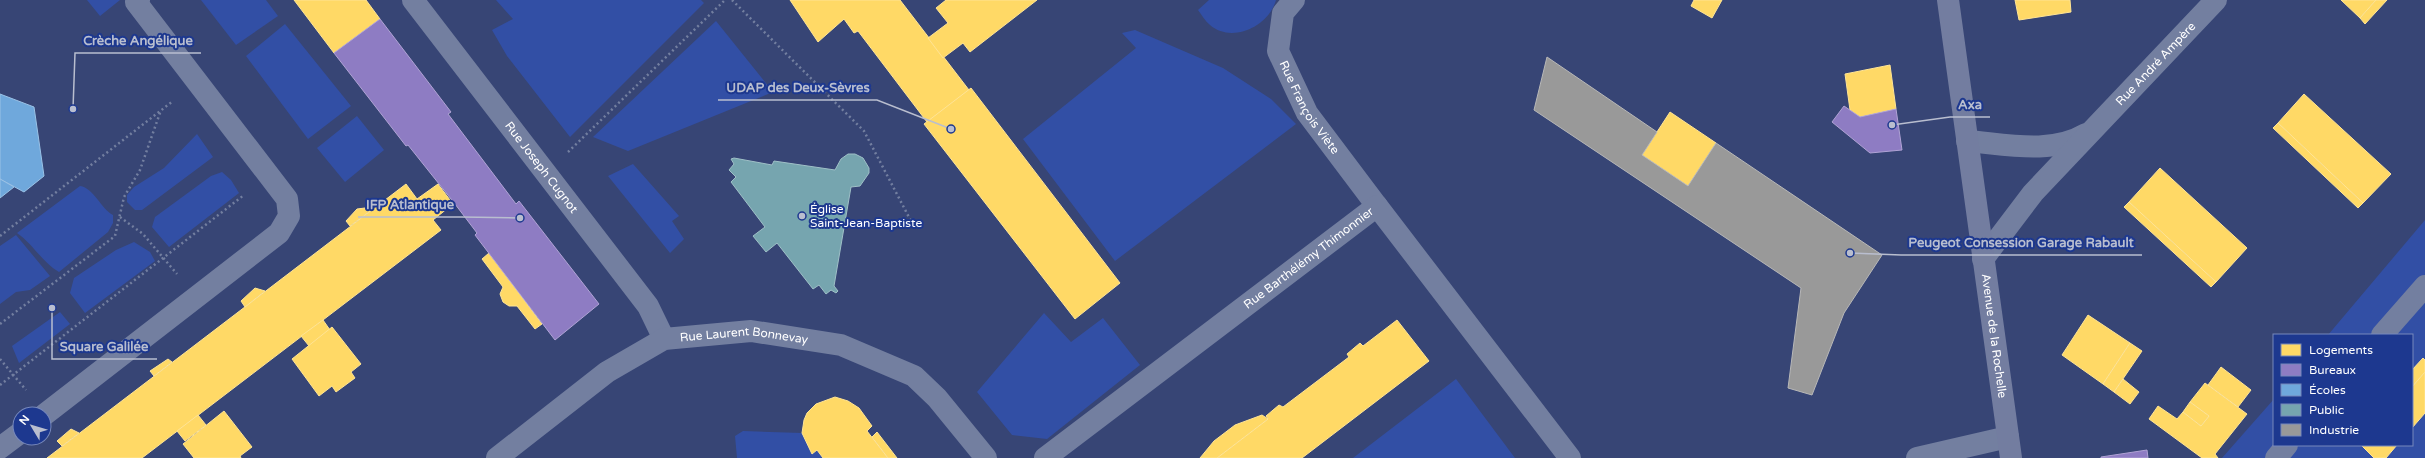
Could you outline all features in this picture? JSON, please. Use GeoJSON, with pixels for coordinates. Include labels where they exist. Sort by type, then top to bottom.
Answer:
{"type":"FeatureCollection","features":[{"type":"Feature","properties":{"kind":"main road","name":"Avenue de la Rochelle"},"geometry":{"type":"LineString","coordinates":[[1948,0],[2009,448]]}},
{"type":"Feature","properties":{"kind":"street"},"geometry":{"type":"LineString","coordinates":[[52,409],[279,233],[289,216],[287,199],[136,2],[139,0]]}},
{"type":"Feature","properties":{"kind":"street","name":"Rue Joseph Cugnot"},"geometry":{"type":"LineString","coordinates":[[413,0],[648,306],[664,339]]}},
{"type":"Feature","properties":{"kind":"street","name":"Rue François Viète"},"geometry":{"type":"LineString","coordinates":[[1294,0],[1284,13],[1278,51],[1307,113],[1377,206]]}},
{"type":"Feature","properties":{"kind":"street","name":"Rue André Ampère"},"geometry":{"type":"LineString","coordinates":[[1983,260],[2033,193],[2096,129],[2216,0]]}},
{"type":"Feature","properties":{"kind":"street","name":"Rue André Ampère"},"geometry":{"type":"LineString","coordinates":[[1967,141],[2027,146],[2055,145],[2076,141],[2096,129]]}},
{"type":"Feature","properties":{"kind":"street","name":"Rue Barthélémy Thimonnier"},"geometry":{"type":"LineString","coordinates":[[1045,458],[1377,206],[1570,458]]}},
{"type":"Feature","properties":{"kind":"street"},"geometry":{"type":"LineString","coordinates":[[2383,334],[2425,286]]}},
{"type":"Feature","properties":{"kind":"street","name":"Rue Laurent Bonnevay"},"geometry":{"type":"LineString","coordinates":[[497,458],[608,372],[664,339],[751,330],[841,345],[914,376],[937,398],[986,458]]}},
{"type":"Feature","properties":{"kind":"street"},"geometry":{"type":"LineString","coordinates":[[0,448],[12,439]]}},
{"type":"Feature","properties":{"kind":"street"},"geometry":{"type":"LineString","coordinates":[[2276,458],[2286,446]]}},
{"type":"Feature","properties":{"kind":"street"},"geometry":{"type":"LineString","coordinates":[[1917,458],[2009,448]]}},
{"type":"Feature","properties":{"kind":"path"},"geometry":{"type":"LineString","coordinates":[[568,152],[725,0]]}},
{"type":"Feature","properties":{"kind":"path"},"geometry":{"type":"LineString","coordinates":[[732,0],[864,131],[912,223]]}},
{"type":"Feature","properties":{"kind":"path"},"geometry":{"type":"LineString","coordinates":[[0,236],[197,82]]}},
{"type":"Feature","properties":{"kind":"path"},"geometry":{"type":"LineString","coordinates":[[0,324],[115,236],[124,197],[140,170],[161,110]]}},
{"type":"Feature","properties":{"kind":"path"},"geometry":{"type":"LineString","coordinates":[[0,385],[269,176]]}},
{"type":"Feature","properties":{"kind":"path"},"geometry":{"type":"LineString","coordinates":[[120,217],[143,234],[180,278]]}},
{"type":"Feature","properties":{"kind":"path"},"geometry":{"type":"LineString","coordinates":[[0,359],[30,395]]}},
{"type":"Feature","properties":{"kind":"shaded area"},"geometry":{"type":"Polygon","coordinates":[[[87,0],[120,0],[100,16],[87,0]]]}},
{"type":"Feature","properties":{"kind":"shaded area"},"geometry":{"type":"Polygon","coordinates":[[[201,0],[266,0],[278,16],[236,45],[201,0]]]}},
{"type":"Feature","properties":{"kind":"shaded area"},"geometry":{"type":"Polygon","coordinates":[[[496,0],[701,0],[704,3],[570,137],[507,56],[492,30],[513,19],[496,0]]]}},
{"type":"Feature","properties":{"kind":"shaded area"},"geometry":{"type":"Polygon","coordinates":[[[1209,0],[1276,0],[1266,18],[1258,24],[1249,29],[1229,33],[1210,25],[1198,10],[1209,0]]]}},
{"type":"Feature","properties":{"kind":"shaded area"},"geometry":{"type":"Polygon","coordinates":[[[716,21],[773,92],[628,151],[593,137],[716,21]]]}},
{"type":"Feature","properties":{"kind":"shaded area"},"geometry":{"type":"Polygon","coordinates":[[[285,24],[351,106],[308,139],[246,56],[285,24]]]}},
{"type":"Feature","properties":{"kind":"shaded area"},"geometry":{"type":"Polygon","coordinates":[[[1135,30],[1223,68],[1271,99],[1296,124],[1115,261],[1023,139],[1136,48],[1122,33],[1135,30]]]}},
{"type":"Feature","properties":{"kind":"shaded area"},"geometry":{"type":"Polygon","coordinates":[[[357,116],[384,150],[345,182],[317,148],[357,116]]]}},
{"type":"Feature","properties":{"kind":"shaded area"},"geometry":{"type":"Polygon","coordinates":[[[197,134],[213,157],[142,210],[135,210],[127,202],[127,195],[134,187],[164,168],[197,134]]]}},
{"type":"Feature","properties":{"kind":"shaded area"},"geometry":{"type":"Polygon","coordinates":[[[633,164],[679,216],[672,221],[684,239],[670,253],[608,176],[633,164]]]}},
{"type":"Feature","properties":{"kind":"shaded area"},"geometry":{"type":"Polygon","coordinates":[[[222,172],[231,180],[239,193],[169,247],[152,227],[155,217],[211,176],[222,172]]]}},
{"type":"Feature","properties":{"kind":"shaded area"},"geometry":{"type":"Polygon","coordinates":[[[80,186],[93,194],[113,215],[113,223],[108,232],[59,272],[17,233],[80,186]]]}},
{"type":"Feature","properties":{"kind":"shaded area"},"geometry":{"type":"Polygon","coordinates":[[[2425,220],[2425,458],[2222,458],[2273,400],[2273,446],[2413,446],[2413,334],[2329,334],[2425,220]]]}},
{"type":"Feature","properties":{"kind":"shaded area"},"geometry":{"type":"Polygon","coordinates":[[[16,235],[50,276],[30,290],[16,292],[0,304],[0,246],[16,235]]]}},
{"type":"Feature","properties":{"kind":"shaded area"},"geometry":{"type":"Polygon","coordinates":[[[134,242],[150,252],[155,261],[85,313],[70,293],[74,278],[116,250],[134,242]]]}},
{"type":"Feature","properties":{"kind":"shaded area"},"geometry":{"type":"Polygon","coordinates":[[[60,312],[70,324],[19,363],[12,346],[60,312]]]}},
{"type":"Feature","properties":{"kind":"shaded area"},"geometry":{"type":"Polygon","coordinates":[[[1044,313],[1071,342],[1103,318],[1140,365],[1047,439],[1012,435],[977,392],[1044,313]]]}},
{"type":"Feature","properties":{"kind":"shaded area"},"geometry":{"type":"Polygon","coordinates":[[[1456,379],[1515,458],[1353,458],[1456,379]]]}},
{"type":"Feature","properties":{"kind":"shaded area"},"geometry":{"type":"Polygon","coordinates":[[[743,431],[802,433],[812,454],[817,450],[823,458],[737,458],[735,436],[743,431]]]}},
{"type":"Feature","properties":{"kind":"building: Logements"},"geometry":{"type":"Polygon","coordinates":[[[294,0],[366,0],[380,19],[334,53],[294,0]]]}},
{"type":"Feature","properties":{"kind":"building: Logements"},"geometry":{"type":"Polygon","coordinates":[[[790,0],[900,0],[969,90],[927,122],[858,31],[854,33],[844,19],[818,42],[790,0]]]}},
{"type":"Feature","properties":{"kind":"building: Logements"},"geometry":{"type":"Polygon","coordinates":[[[946,0],[1037,0],[970,52],[963,43],[943,58],[928,38],[948,23],[936,8],[946,0]]]}},
{"type":"Feature","properties":{"kind":"building: Logements"},"geometry":{"type":"Polygon","coordinates":[[[1694,0],[1722,0],[1712,18],[1691,6],[1694,0]]]}},
{"type":"Feature","properties":{"kind":"building: Logements"},"geometry":{"type":"Polygon","coordinates":[[[2015,0],[2070,0],[2071,12],[2019,20],[2015,0]]]}},
{"type":"Feature","properties":{"kind":"building: Logements"},"geometry":{"type":"Polygon","coordinates":[[[2341,0],[2376,0],[2360,18],[2341,0]]]}},
{"type":"Feature","properties":{"kind":"building: Logements"},"geometry":{"type":"Polygon","coordinates":[[[2376,0],[2387,0],[2365,24],[2360,18],[2376,0]]]}},
{"type":"Feature","properties":{"kind":"building: Logements"},"geometry":{"type":"Polygon","coordinates":[[[1890,65],[1896,109],[1860,117],[1850,110],[1845,74],[1890,65]]]}},
{"type":"Feature","properties":{"kind":"building: Logements"},"geometry":{"type":"Polygon","coordinates":[[[971,88],[1120,283],[1075,319],[924,124],[971,88]]]}},
{"type":"Feature","properties":{"kind":"building: Logements"},"geometry":{"type":"Polygon","coordinates":[[[2304,94],[2391,174],[2363,203],[2278,123],[2304,94]]]}},
{"type":"Feature","properties":{"kind":"building: Logements"},"geometry":{"type":"Polygon","coordinates":[[[1670,112],[1716,143],[1688,186],[1642,155],[1670,112]]]}},
{"type":"Feature","properties":{"kind":"building: Logements"},"geometry":{"type":"Polygon","coordinates":[[[2278,123],[2363,203],[2358,208],[2273,128],[2278,123]]]}},
{"type":"Feature","properties":{"kind":"building: Logements"},"geometry":{"type":"Polygon","coordinates":[[[2160,168],[2247,248],[2216,282],[2129,202],[2160,168]]]}},
{"type":"Feature","properties":{"kind":"building: Logements"},"geometry":{"type":"Polygon","coordinates":[[[406,184],[417,199],[438,184],[453,204],[433,220],[441,230],[142,458],[47,458],[406,184]]]}},
{"type":"Feature","properties":{"kind":"building: Logements"},"geometry":{"type":"Polygon","coordinates":[[[2129,202],[2216,282],[2211,287],[2124,207],[2129,202]]]}},
{"type":"Feature","properties":{"kind":"building: Logements"},"geometry":{"type":"Polygon","coordinates":[[[365,208],[370,211],[350,226],[346,221],[357,209],[365,208]]]}},
{"type":"Feature","properties":{"kind":"building: Logements"},"geometry":{"type":"Polygon","coordinates":[[[489,253],[542,324],[535,329],[517,306],[509,306],[503,302],[500,294],[503,287],[482,259],[489,253]]]}},
{"type":"Feature","properties":{"kind":"building: Logements"},"geometry":{"type":"Polygon","coordinates":[[[255,288],[265,291],[245,307],[241,301],[255,288]]]}},
{"type":"Feature","properties":{"kind":"building: Logements"},"geometry":{"type":"Polygon","coordinates":[[[2088,315],[2130,343],[2103,384],[2062,355],[2088,315]]]}},
{"type":"Feature","properties":{"kind":"building: Logements"},"geometry":{"type":"Polygon","coordinates":[[[323,320],[330,330],[309,346],[301,336],[323,320]]]}},
{"type":"Feature","properties":{"kind":"building: Logements"},"geometry":{"type":"Polygon","coordinates":[[[1397,320],[1429,361],[1302,458],[1217,458],[1268,419],[1266,416],[1279,405],[1283,407],[1349,357],[1347,354],[1360,343],[1363,346],[1397,320]]]}},
{"type":"Feature","properties":{"kind":"building: Logements"},"geometry":{"type":"Polygon","coordinates":[[[332,327],[361,364],[351,372],[355,378],[336,392],[332,386],[319,396],[292,359],[332,327]]]}},
{"type":"Feature","properties":{"kind":"building: Logements"},"geometry":{"type":"Polygon","coordinates":[[[2130,343],[2142,351],[2114,392],[2103,384],[2130,343]]]}},
{"type":"Feature","properties":{"kind":"building: Logements"},"geometry":{"type":"Polygon","coordinates":[[[2423,358],[2425,360],[2425,372],[2413,386],[2413,369],[2423,358]]]}},
{"type":"Feature","properties":{"kind":"building: Logements"},"geometry":{"type":"Polygon","coordinates":[[[168,359],[172,362],[154,376],[150,371],[168,359]]]}},
{"type":"Feature","properties":{"kind":"building: Logements"},"geometry":{"type":"Polygon","coordinates":[[[2221,367],[2251,390],[2238,407],[2208,385],[2221,367]]]}},
{"type":"Feature","properties":{"kind":"building: Logements"},"geometry":{"type":"Polygon","coordinates":[[[2425,372],[2425,413],[2413,427],[2413,386],[2425,372]]]}},
{"type":"Feature","properties":{"kind":"building: Logements"},"geometry":{"type":"Polygon","coordinates":[[[2123,379],[2139,392],[2130,404],[2114,392],[2123,379]]]}},
{"type":"Feature","properties":{"kind":"building: Logements"},"geometry":{"type":"Polygon","coordinates":[[[2205,383],[2247,414],[2215,454],[2218,458],[2202,458],[2149,419],[2158,406],[2177,419],[2183,412],[2201,426],[2209,416],[2190,402],[2205,383]]]}},
{"type":"Feature","properties":{"kind":"building: Logements"},"geometry":{"type":"Polygon","coordinates":[[[835,397],[848,401],[859,408],[872,426],[867,431],[888,458],[823,458],[817,450],[812,454],[802,433],[804,420],[807,413],[816,404],[835,397]]]}},
{"type":"Feature","properties":{"kind":"building: Logements"},"geometry":{"type":"Polygon","coordinates":[[[2190,402],[2209,416],[2201,426],[2183,412],[2190,402]]]}},
{"type":"Feature","properties":{"kind":"building: Logements"},"geometry":{"type":"Polygon","coordinates":[[[224,411],[252,447],[240,456],[241,458],[194,458],[183,444],[224,411]]]}},
{"type":"Feature","properties":{"kind":"building: Logements"},"geometry":{"type":"Polygon","coordinates":[[[198,415],[206,425],[185,441],[177,431],[198,415]]]}},
{"type":"Feature","properties":{"kind":"building: Logements"},"geometry":{"type":"Polygon","coordinates":[[[1262,415],[1268,419],[1217,458],[1200,458],[1214,441],[1235,425],[1262,415]]]}},
{"type":"Feature","properties":{"kind":"building: Logements"},"geometry":{"type":"Polygon","coordinates":[[[71,429],[79,433],[62,446],[57,441],[71,429]]]}},
{"type":"Feature","properties":{"kind":"building: Logements"},"geometry":{"type":"Polygon","coordinates":[[[877,432],[897,458],[888,458],[872,437],[877,432]]]}},
{"type":"Feature","properties":{"kind":"building: Logements"},"geometry":{"type":"Polygon","coordinates":[[[2362,446],[2396,446],[2386,458],[2374,458],[2362,446]]]}},
{"type":"Feature","properties":{"kind":"building: Bureaux"},"geometry":{"type":"Polygon","coordinates":[[[380,19],[451,112],[448,114],[516,204],[519,201],[599,304],[555,340],[475,235],[477,233],[455,204],[408,145],[406,146],[334,53],[380,19]]]}},
{"type":"Feature","properties":{"kind":"building: Bureaux"},"geometry":{"type":"Polygon","coordinates":[[[1844,106],[1860,117],[1896,109],[1902,150],[1870,153],[1832,122],[1844,106]]]}},
{"type":"Feature","properties":{"kind":"building: Bureaux"},"geometry":{"type":"Polygon","coordinates":[[[2147,450],[2148,458],[2101,458],[2101,457],[2147,450]]]}},
{"type":"Feature","properties":{"kind":"building: Écoles"},"geometry":{"type":"Polygon","coordinates":[[[0,94],[34,107],[44,176],[24,192],[0,179],[0,94]]]}},
{"type":"Feature","properties":{"kind":"building: Écoles"},"geometry":{"type":"Polygon","coordinates":[[[0,179],[14,187],[0,198],[0,179]]]}},
{"type":"Feature","properties":{"kind":"building: Public","name":"Église Saint-Jean-Baptiste"},"geometry":{"type":"Polygon","coordinates":[[[848,154],[855,154],[863,158],[869,168],[869,173],[860,186],[851,187],[834,286],[838,291],[836,293],[831,290],[826,294],[819,285],[813,289],[777,243],[766,252],[753,236],[765,227],[731,182],[736,177],[729,170],[734,164],[731,159],[734,158],[772,165],[774,161],[835,170],[841,159],[848,154]]]}},
{"type":"Feature","properties":{"kind":"building: Industrie"},"geometry":{"type":"Polygon","coordinates":[[[1547,57],[1657,132],[1642,155],[1688,186],[1716,143],[1882,255],[1844,313],[1812,395],[1788,388],[1801,288],[1534,110],[1547,57]]]}},
{"type":"Feature","properties":{"kind":"place","name":"Crèche Angélique"},"geometry":{"type":"Point","coordinates":[73,109]}},
{"type":"Feature","properties":{"kind":"place","name":"Axa"},"geometry":{"type":"Point","coordinates":[1892,125]}},
{"type":"Feature","properties":{"kind":"place","name":"UDAP des Deux-Sèvres"},"geometry":{"type":"Point","coordinates":[951,129]}},
{"type":"Feature","properties":{"kind":"place","name":"Église Saint-Jean-Baptiste"},"geometry":{"type":"Point","coordinates":[802,216]}},
{"type":"Feature","properties":{"kind":"place","name":"IFP Atlantique"},"geometry":{"type":"Point","coordinates":[520,218]}},
{"type":"Feature","properties":{"kind":"place","name":"Peugeot Consession Garage Rabault"},"geometry":{"type":"Point","coordinates":[1850,253]}},
{"type":"Feature","properties":{"kind":"place","name":"Square Galilée"},"geometry":{"type":"Point","coordinates":[52,308]}}]}
